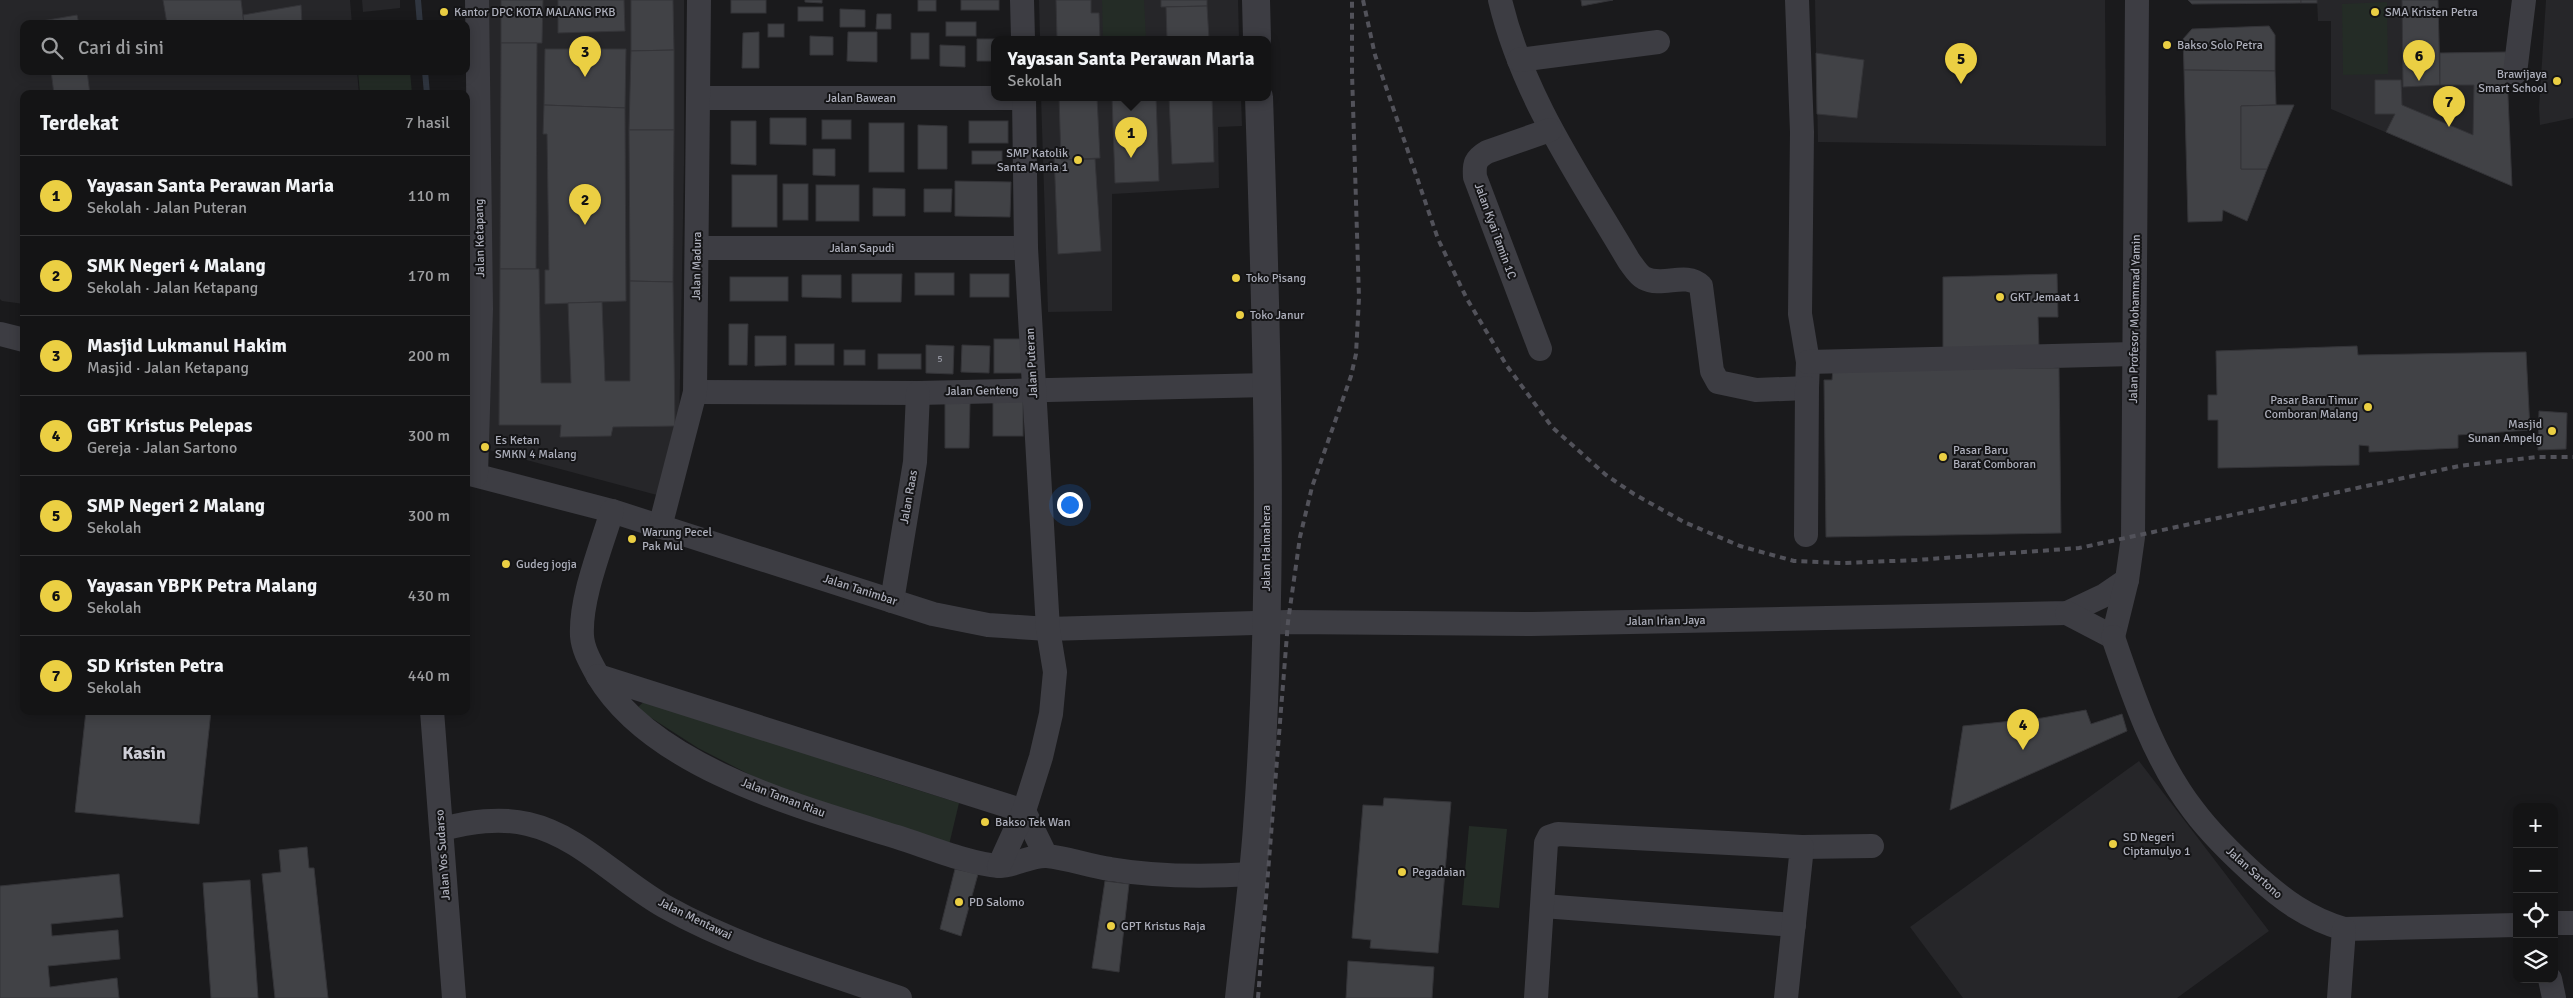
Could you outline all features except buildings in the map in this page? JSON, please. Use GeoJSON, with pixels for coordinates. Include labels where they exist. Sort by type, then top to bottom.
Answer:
{"type":"FeatureCollection","features":[{"type":"Feature","properties":{"kind":"street","name":"Jalan Ketapang"},"geometry":{"type":"LineString","coordinates":[[471,474],[481,309],[477,0]]}},
{"type":"Feature","properties":{"kind":"street","name":"Jalan Madura"},"geometry":{"type":"LineString","coordinates":[[660,527],[695,392],[698,248],[699,0]]}},
{"type":"Feature","properties":{"kind":"street"},"geometry":{"type":"LineString","coordinates":[[1022,0],[1023,36]]}},
{"type":"Feature","properties":{"kind":"street"},"geometry":{"type":"LineString","coordinates":[[1256,0],[1257,36]]}},
{"type":"Feature","properties":{"kind":"street"},"geometry":{"type":"LineString","coordinates":[[1500,0],[1509,38],[1550,130],[1636,271],[1644,278],[1656,281],[1686,279],[1696,281],[1701,286],[1712,371],[1718,382],[1756,390],[1807,388]]}},
{"type":"Feature","properties":{"kind":"street"},"geometry":{"type":"LineString","coordinates":[[1797,0],[1802,132],[1800,314],[1808,362],[1806,535]]}},
{"type":"Feature","properties":{"kind":"street","name":"Jalan Profesor Mohammad Yamin"},"geometry":{"type":"LineString","coordinates":[[2112,636],[2127,580],[2133,537],[2137,0]]}},
{"type":"Feature","properties":{"kind":"street"},"geometry":{"type":"LineString","coordinates":[[2515,74],[2524,0]]}},
{"type":"Feature","properties":{"kind":"street"},"geometry":{"type":"LineString","coordinates":[[1519,60],[1658,42]]}},
{"type":"Feature","properties":{"kind":"street","name":"Jalan Bawean"},"geometry":{"type":"LineString","coordinates":[[699,98],[991,97]]}},
{"type":"Feature","properties":{"kind":"street","name":"Jalan Puteran"},"geometry":{"type":"LineString","coordinates":[[1024,101],[1026,248],[1048,629],[1055,672],[1051,714],[1041,757],[1024,811]]}},
{"type":"Feature","properties":{"kind":"street","name":"Jalan Halmahera"},"geometry":{"type":"LineString","coordinates":[[1239,998],[1257,826],[1266,623],[1268,385],[1259,101]]}},
{"type":"Feature","properties":{"kind":"street","name":"Jalan Kyai Tamin 1C"},"geometry":{"type":"LineString","coordinates":[[1540,349],[1475,177],[1474,164],[1479,156],[1487,152],[1550,130]]}},
{"type":"Feature","properties":{"kind":"street","name":"Jalan Sapudi"},"geometry":{"type":"LineString","coordinates":[[698,248],[1026,248]]}},
{"type":"Feature","properties":{"kind":"street"},"geometry":{"type":"LineString","coordinates":[[0,334],[20,339]]}},
{"type":"Feature","properties":{"kind":"street"},"geometry":{"type":"LineString","coordinates":[[1808,362],[2134,354]]}},
{"type":"Feature","properties":{"kind":"street","name":"Jalan Genteng"},"geometry":{"type":"LineString","coordinates":[[695,392],[918,393],[1268,385]]}},
{"type":"Feature","properties":{"kind":"street","name":"Jalan Raas"},"geometry":{"type":"LineString","coordinates":[[892,601],[915,462],[918,393]]}},
{"type":"Feature","properties":{"kind":"street","name":"Jalan Tanimbar"},"geometry":{"type":"LineString","coordinates":[[471,474],[612,511],[933,614],[988,625],[1048,629],[1266,623]]}},
{"type":"Feature","properties":{"kind":"street","name":"Jalan Taman Riau"},"geometry":{"type":"LineString","coordinates":[[612,511],[588,593],[582,636],[586,652],[598,676],[614,700],[630,716],[668,745],[758,792],[961,857],[999,866],[1046,856],[1111,870],[1199,878],[1253,874]]}},
{"type":"Feature","properties":{"kind":"street","name":"Jalan Irian Jaya"},"geometry":{"type":"LineString","coordinates":[[1266,623],[1532,624],[2067,613],[2105,595],[2127,580]]}},
{"type":"Feature","properties":{"kind":"street","name":"Jalan Irian Jaya"},"geometry":{"type":"LineString","coordinates":[[2067,613],[2112,636]]}},
{"type":"Feature","properties":{"kind":"street","name":"Jalan Sartono"},"geometry":{"type":"LineString","coordinates":[[2112,636],[2160,758],[2194,811],[2233,855],[2276,896],[2319,921],[2344,929],[2513,925]]}},
{"type":"Feature","properties":{"kind":"street"},"geometry":{"type":"LineString","coordinates":[[598,676],[1024,811],[1046,856]]}},
{"type":"Feature","properties":{"kind":"street","name":"Jalan Yos Sudarso"},"geometry":{"type":"LineString","coordinates":[[432,715],[454,998]]}},
{"type":"Feature","properties":{"kind":"street"},"geometry":{"type":"LineString","coordinates":[[999,866],[1024,811]]}},
{"type":"Feature","properties":{"kind":"street","name":"Jalan Mentawai"},"geometry":{"type":"LineString","coordinates":[[442,829],[474,821],[529,824],[570,841],[663,905],[704,925],[803,966],[900,998]]}},
{"type":"Feature","properties":{"kind":"street"},"geometry":{"type":"LineString","coordinates":[[1536,998],[1546,843],[1554,834],[1802,847],[1872,846]]}},
{"type":"Feature","properties":{"kind":"street"},"geometry":{"type":"LineString","coordinates":[[1786,998],[1802,847]]}},
{"type":"Feature","properties":{"kind":"street"},"geometry":{"type":"LineString","coordinates":[[1543,906],[1794,925]]}},
{"type":"Feature","properties":{"kind":"street"},"geometry":{"type":"LineString","coordinates":[[2558,923],[2573,923]]}},
{"type":"Feature","properties":{"kind":"street"},"geometry":{"type":"LineString","coordinates":[[2339,998],[2344,929]]}},
{"type":"Feature","properties":{"kind":"street"},"geometry":{"type":"LineString","coordinates":[[2551,983],[2554,998]]}},
{"type":"Feature","properties":{"kind":"shaded area"},"geometry":{"type":"Polygon","coordinates":[[[0,0],[163,0],[166,20],[20,20],[20,75],[357,75],[359,90],[20,90],[20,303],[2,301],[0,299],[0,0]]]}},
{"type":"Feature","properties":{"kind":"shaded area"},"geometry":{"type":"Polygon","coordinates":[[[241,0],[350,0],[352,20],[244,20],[241,0]]]}},
{"type":"Feature","properties":{"kind":"shaded area"},"geometry":{"type":"Polygon","coordinates":[[[362,0],[400,0],[400,8],[363,12],[362,0]]]}},
{"type":"Feature","properties":{"kind":"shaded area"},"geometry":{"type":"Polygon","coordinates":[[[488,0],[684,0],[684,165],[679,431],[657,495],[482,448],[488,0]]]}},
{"type":"Feature","properties":{"kind":"shaded area"},"geometry":{"type":"Polygon","coordinates":[[[1039,0],[1238,0],[1239,36],[1040,36],[1039,0]]]}},
{"type":"Feature","properties":{"kind":"shaded area"},"geometry":{"type":"Polygon","coordinates":[[[1102,0],[1144,0],[1146,36],[1103,36],[1102,0]]]}},
{"type":"Feature","properties":{"kind":"shaded area"},"geometry":{"type":"Polygon","coordinates":[[[1815,0],[2105,0],[2106,146],[1818,142],[1815,0]]]}},
{"type":"Feature","properties":{"kind":"shaded area"},"geometry":{"type":"Polygon","coordinates":[[[2317,0],[2438,0],[2440,53],[2506,52],[2512,186],[2331,109],[2331,21],[2318,21],[2317,0]]]}},
{"type":"Feature","properties":{"kind":"shaded area","name":"Brawijaya Smart School"},"geometry":{"type":"Polygon","coordinates":[[[2546,0],[2573,0],[2573,118],[2540,125],[2539,108],[2546,0]]]}},
{"type":"Feature","properties":{"kind":"shaded area"},"geometry":{"type":"Polygon","coordinates":[[[2387,2],[2388,74],[2343,75],[2342,4],[2387,2]]]}},
{"type":"Feature","properties":{"kind":"shaded area"},"geometry":{"type":"Polygon","coordinates":[[[358,75],[410,75],[412,90],[360,90],[358,75]]]}},
{"type":"Feature","properties":{"kind":"shaded area"},"geometry":{"type":"Polygon","coordinates":[[[1041,101],[1241,101],[1242,126],[1218,127],[1219,188],[1112,194],[1112,311],[1048,312],[1041,101]]]}},
{"type":"Feature","properties":{"kind":"shaded area"},"geometry":{"type":"Polygon","coordinates":[[[647,699],[873,776],[959,803],[949,845],[770,785],[698,748],[639,710],[637,708],[647,699]]]}},
{"type":"Feature","properties":{"kind":"shaded area","name":"SD Negeri Ciptamulyo 1"},"geometry":{"type":"Polygon","coordinates":[[[2139,761],[2269,931],[2177,998],[1963,998],[1910,927],[2139,761]]]}},
{"type":"Feature","properties":{"kind":"shaded area"},"geometry":{"type":"Polygon","coordinates":[[[1469,826],[1507,829],[1499,908],[1462,905],[1469,826]]]}},
{"type":"Feature","properties":{"kind":"waterway"},"geometry":{"type":"LineString","coordinates":[[418,0],[420,20]]}},
{"type":"Feature","properties":{"kind":"waterway"},"geometry":{"type":"LineString","coordinates":[[425,75],[427,90]]}},
{"type":"Feature","properties":{"kind":"railway"},"geometry":{"type":"LineString","coordinates":[[1258,998],[1288,622],[1300,537],[1312,487],[1351,376],[1356,354],[1359,298],[1352,73],[1352,0]]}},
{"type":"Feature","properties":{"kind":"railway"},"geometry":{"type":"LineString","coordinates":[[1363,0],[1375,55],[1438,239],[1467,299],[1507,366],[1552,427],[1606,475],[1634,494],[1684,522],[1740,546],[1794,561],[1843,563],[1917,560],[2079,548],[2459,466],[2537,457],[2573,457]]}},
{"type":"Feature","properties":{"kind":"place","name":"Kantor DPC KOTA MALANG PKB"},"geometry":{"type":"Point","coordinates":[444,12]}},
{"type":"Feature","properties":{"kind":"place","name":"SMA Kristen Petra"},"geometry":{"type":"Point","coordinates":[2375,12]}},
{"type":"Feature","properties":{"kind":"place","name":"Bakso Solo Petra"},"geometry":{"type":"Point","coordinates":[2167,45]}},
{"type":"Feature","properties":{"kind":"place","name":"Masjid Lukmanul Hakim"},"geometry":{"type":"Point","coordinates":[585,77]}},
{"type":"Feature","properties":{"kind":"place","name":"Yayasan YBPK Petra Malang"},"geometry":{"type":"Point","coordinates":[2419,81]}},
{"type":"Feature","properties":{"kind":"place","name":"Brawijaya Smart School"},"geometry":{"type":"Point","coordinates":[2557,81]}},
{"type":"Feature","properties":{"kind":"place","name":"SMP Negeri 2 Malang"},"geometry":{"type":"Point","coordinates":[1961,84]}},
{"type":"Feature","properties":{"kind":"place","name":"SD Kristen Petra"},"geometry":{"type":"Point","coordinates":[2449,127]}},
{"type":"Feature","properties":{"kind":"place","name":"Yayasan Santa Perawan Maria"},"geometry":{"type":"Point","coordinates":[1131,158]}},
{"type":"Feature","properties":{"kind":"place","name":"SMP Katolik Santa Maria 1"},"geometry":{"type":"Point","coordinates":[1078,160]}},
{"type":"Feature","properties":{"kind":"place","name":"SMK Negeri 4 Malang"},"geometry":{"type":"Point","coordinates":[585,225]}},
{"type":"Feature","properties":{"kind":"place","name":"Toko Pisang"},"geometry":{"type":"Point","coordinates":[1236,278]}},
{"type":"Feature","properties":{"kind":"place","name":"GKT Jemaat 1"},"geometry":{"type":"Point","coordinates":[2000,297]}},
{"type":"Feature","properties":{"kind":"place","name":"Toko Janur"},"geometry":{"type":"Point","coordinates":[1240,315]}},
{"type":"Feature","properties":{"kind":"place","name":"Pasar Baru Timur Comboran Malang"},"geometry":{"type":"Point","coordinates":[2368,407]}},
{"type":"Feature","properties":{"kind":"place","name":"Masjid Sunan Ampelg"},"geometry":{"type":"Point","coordinates":[2552,431]}},
{"type":"Feature","properties":{"kind":"place","name":"Es Ketan SMKN 4 Malang"},"geometry":{"type":"Point","coordinates":[485,447]}},
{"type":"Feature","properties":{"kind":"place","name":"Pasar Baru Barat Comboran"},"geometry":{"type":"Point","coordinates":[1943,457]}},
{"type":"Feature","properties":{"kind":"place","name":"Warung Pecel Pak Mul"},"geometry":{"type":"Point","coordinates":[632,539]}},
{"type":"Feature","properties":{"kind":"place","name":"Gudeg jogja"},"geometry":{"type":"Point","coordinates":[506,564]}},
{"type":"Feature","properties":{"kind":"place","name":"GBT Kristus Pelepas"},"geometry":{"type":"Point","coordinates":[2023,750]}},
{"type":"Feature","properties":{"kind":"place","name":"Bakso Tek Wan"},"geometry":{"type":"Point","coordinates":[985,822]}},
{"type":"Feature","properties":{"kind":"place","name":"SD Negeri Ciptamulyo 1"},"geometry":{"type":"Point","coordinates":[2113,844]}},
{"type":"Feature","properties":{"kind":"place","name":"Pegadaian"},"geometry":{"type":"Point","coordinates":[1402,872]}},
{"type":"Feature","properties":{"kind":"place","name":"PD Salomo"},"geometry":{"type":"Point","coordinates":[959,902]}},
{"type":"Feature","properties":{"kind":"place","name":"GPT Kristus Raja"},"geometry":{"type":"Point","coordinates":[1111,926]}},
{"type":"Feature","properties":{"kind":"district","name":"Kasin"},"geometry":{"type":"Point","coordinates":[144,753]}}]}
